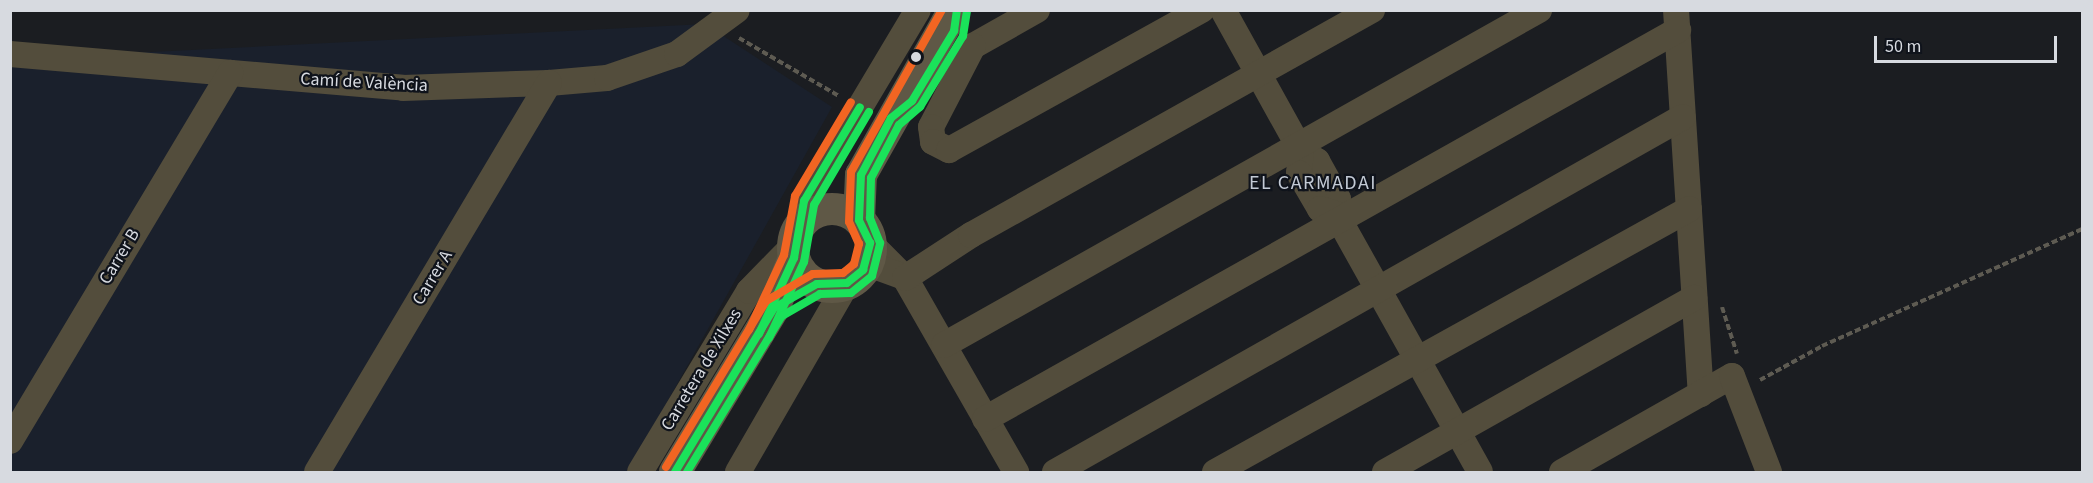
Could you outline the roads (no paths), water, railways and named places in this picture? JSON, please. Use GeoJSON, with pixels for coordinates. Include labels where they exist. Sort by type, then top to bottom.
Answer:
{"type":"FeatureCollection","features":[{"type":"Feature","properties":{"kind":"main road","name":"Carretera de Xilxes"},"geometry":{"type":"LineString","coordinates":[[675,472],[774,309],[805,234],[938,10]]}},
{"type":"Feature","properties":{"kind":"main road"},"geometry":{"type":"LineString","coordinates":[[851,260],[861,175],[891,118],[956,10]]}},
{"type":"Feature","properties":{"kind":"main road"},"geometry":{"type":"LineString","coordinates":[[805,234],[851,260]]}},
{"type":"Feature","properties":{"kind":"main road"},"geometry":{"type":"LineString","coordinates":[[805,234],[851,260]]}},
{"type":"Feature","properties":{"kind":"main road","name":"Carretera de Xilxes"},"geometry":{"type":"LineString","coordinates":[[774,309],[851,260]]}},
{"type":"Feature","properties":{"kind":"street"},"geometry":{"type":"LineString","coordinates":[[860,107],[864,78],[904,10]]}},
{"type":"Feature","properties":{"kind":"street","name":"Carretera de Xilxes"},"geometry":{"type":"LineString","coordinates":[[640,472],[749,291],[805,234],[804,201],[918,10]]}},
{"type":"Feature","properties":{"kind":"street"},"geometry":{"type":"LineString","coordinates":[[1037,10],[973,46],[930,127],[933,142],[949,150],[1202,10]]}},
{"type":"Feature","properties":{"kind":"street"},"geometry":{"type":"LineString","coordinates":[[1223,10],[1299,148],[1304,182],[1320,209],[1338,217],[1480,472]]}},
{"type":"Feature","properties":{"kind":"street"},"geometry":{"type":"LineString","coordinates":[[905,278],[971,235],[1372,10]]}},
{"type":"Feature","properties":{"kind":"street"},"geometry":{"type":"LineString","coordinates":[[944,345],[1299,148],[1539,10]]}},
{"type":"Feature","properties":{"kind":"street","name":"Camí de València"},"geometry":{"type":"LineString","coordinates":[[10,54],[403,88],[549,83],[607,78],[677,54],[728,17]]}},
{"type":"Feature","properties":{"kind":"street"},"geometry":{"type":"LineString","coordinates":[[985,419],[1677,20],[1701,394]]}},
{"type":"Feature","properties":{"kind":"street","name":"Carrer B"},"geometry":{"type":"LineString","coordinates":[[10,441],[230,73]]}},
{"type":"Feature","properties":{"kind":"street","name":"Carrer A"},"geometry":{"type":"LineString","coordinates":[[317,472],[549,83]]}},
{"type":"Feature","properties":{"kind":"street"},"geometry":{"type":"LineString","coordinates":[[1055,472],[1683,117]]}},
{"type":"Feature","properties":{"kind":"street"},"geometry":{"type":"LineString","coordinates":[[1215,472],[1689,209]]}},
{"type":"Feature","properties":{"kind":"street"},"geometry":{"type":"LineString","coordinates":[[738,472],[851,260],[905,278],[1016,472]]}},
{"type":"Feature","properties":{"kind":"street"},"geometry":{"type":"LineString","coordinates":[[1385,472],[1694,298]]}},
{"type":"Feature","properties":{"kind":"street"},"geometry":{"type":"LineString","coordinates":[[1562,472],[1701,394],[1745,373],[1769,472]]}},
{"type":"Feature","properties":{"kind":"district","name":"EL CARMADAI"},"geometry":{"type":"Point","coordinates":[1313,183]}}]}
